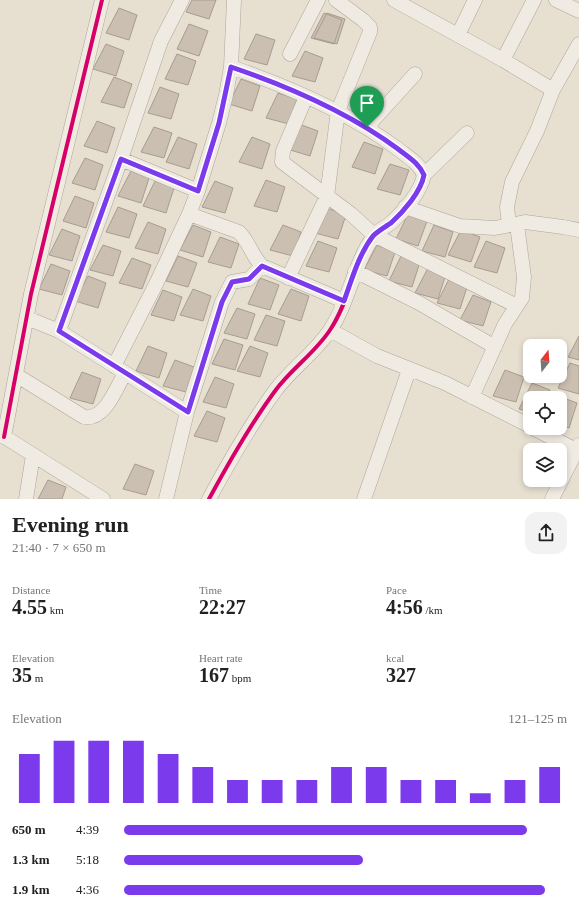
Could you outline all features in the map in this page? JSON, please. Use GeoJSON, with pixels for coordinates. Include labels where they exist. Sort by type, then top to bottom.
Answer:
{"type":"FeatureCollection","features":[{"type":"Feature","properties":{"kind":"street"},"geometry":{"type":"LineString","coordinates":[[102,0],[33,286],[16,375],[2,435],[104,499]]}},
{"type":"Feature","properties":{"kind":"street"},"geometry":{"type":"LineString","coordinates":[[59,331],[121,159],[161,41],[182,0]]}},
{"type":"Feature","properties":{"kind":"street"},"geometry":{"type":"LineString","coordinates":[[16,375],[84,417],[90,418],[96,416],[104,409],[156,284],[189,214],[198,191],[219,123],[231,67],[234,0]]}},
{"type":"Feature","properties":{"kind":"street"},"geometry":{"type":"LineString","coordinates":[[290,54],[318,0]]}},
{"type":"Feature","properties":{"kind":"street"},"geometry":{"type":"LineString","coordinates":[[288,278],[327,196],[338,111],[370,32],[370,27],[363,20],[336,0]]}},
{"type":"Feature","properties":{"kind":"street"},"geometry":{"type":"LineString","coordinates":[[394,0],[414,5],[458,35],[553,90]]}},
{"type":"Feature","properties":{"kind":"street"},"geometry":{"type":"LineString","coordinates":[[458,35],[475,0]]}},
{"type":"Feature","properties":{"kind":"street"},"geometry":{"type":"LineString","coordinates":[[503,60],[534,0]]}},
{"type":"Feature","properties":{"kind":"street"},"geometry":{"type":"LineString","coordinates":[[556,0],[579,11]]}},
{"type":"Feature","properties":{"kind":"street"},"geometry":{"type":"LineString","coordinates":[[472,397],[505,324],[522,298],[524,288],[520,237],[513,225],[507,207],[512,182],[537,131],[553,90],[579,44]]}},
{"type":"Feature","properties":{"kind":"street"},"geometry":{"type":"LineString","coordinates":[[231,67],[275,82],[338,111],[367,127],[415,162],[424,175]]}},
{"type":"Feature","properties":{"kind":"street"},"geometry":{"type":"LineString","coordinates":[[367,127],[415,74]]}},
{"type":"Feature","properties":{"kind":"street"},"geometry":{"type":"LineString","coordinates":[[306,97],[283,151],[282,162],[351,214],[374,235],[517,306]]}},
{"type":"Feature","properties":{"kind":"street"},"geometry":{"type":"LineString","coordinates":[[209,499],[275,391],[330,330],[344,301],[354,271],[374,235],[392,222],[405,207],[422,182],[424,175],[467,133]]}},
{"type":"Feature","properties":{"kind":"street"},"geometry":{"type":"LineString","coordinates":[[121,159],[198,191]]}},
{"type":"Feature","properties":{"kind":"street"},"geometry":{"type":"LineString","coordinates":[[405,207],[460,226],[495,228],[525,222],[579,230]]}},
{"type":"Feature","properties":{"kind":"street"},"geometry":{"type":"LineString","coordinates":[[189,214],[238,232],[244,237],[254,256],[262,266],[344,301]]}},
{"type":"Feature","properties":{"kind":"street"},"geometry":{"type":"LineString","coordinates":[[166,499],[188,412],[228,288],[232,282],[249,279],[262,266]]}},
{"type":"Feature","properties":{"kind":"street"},"geometry":{"type":"LineString","coordinates":[[354,271],[419,303],[495,347]]}},
{"type":"Feature","properties":{"kind":"street"},"geometry":{"type":"LineString","coordinates":[[27,318],[59,331],[188,412]]}},
{"type":"Feature","properties":{"kind":"street"},"geometry":{"type":"LineString","coordinates":[[330,330],[377,356],[409,370],[445,383],[523,422]]}},
{"type":"Feature","properties":{"kind":"street"},"geometry":{"type":"LineString","coordinates":[[364,499],[409,370]]}},
{"type":"Feature","properties":{"kind":"street"},"geometry":{"type":"LineString","coordinates":[[550,435],[578,447],[552,499]]}},
{"type":"Feature","properties":{"kind":"street"},"geometry":{"type":"LineString","coordinates":[[26,499],[33,455]]}},
{"type":"Feature","properties":{"kind":"building"},"geometry":{"type":"Polygon","coordinates":[[[192,0],[216,0],[209,19],[186,12],[192,0]]]}},
{"type":"Feature","properties":{"kind":"building"},"geometry":{"type":"Polygon","coordinates":[[[119,8],[137,15],[129,40],[106,33],[119,8]]]}},
{"type":"Feature","properties":{"kind":"building"},"geometry":{"type":"Polygon","coordinates":[[[324,13],[342,20],[334,44],[311,38],[324,13]]]}},
{"type":"Feature","properties":{"kind":"building"},"geometry":{"type":"Polygon","coordinates":[[[327,13],[345,19],[337,44],[314,38],[327,13]]]}},
{"type":"Feature","properties":{"kind":"building"},"geometry":{"type":"Polygon","coordinates":[[[189,24],[208,31],[199,56],[177,49],[189,24]]]}},
{"type":"Feature","properties":{"kind":"building"},"geometry":{"type":"Polygon","coordinates":[[[256,34],[275,40],[267,65],[244,59],[256,34]]]}},
{"type":"Feature","properties":{"kind":"building"},"geometry":{"type":"Polygon","coordinates":[[[106,44],[124,51],[116,76],[93,69],[106,44]]]}},
{"type":"Feature","properties":{"kind":"building"},"geometry":{"type":"Polygon","coordinates":[[[305,51],[323,58],[315,82],[292,76],[305,51]]]}},
{"type":"Feature","properties":{"kind":"building"},"geometry":{"type":"Polygon","coordinates":[[[177,54],[196,61],[188,85],[165,79],[177,54]]]}},
{"type":"Feature","properties":{"kind":"building"},"geometry":{"type":"Polygon","coordinates":[[[114,77],[132,84],[124,108],[101,102],[114,77]]]}},
{"type":"Feature","properties":{"kind":"building"},"geometry":{"type":"Polygon","coordinates":[[[241,79],[260,86],[252,111],[229,104],[241,79]]]}},
{"type":"Feature","properties":{"kind":"building"},"geometry":{"type":"Polygon","coordinates":[[[160,87],[179,94],[171,119],[148,113],[160,87]]]}},
{"type":"Feature","properties":{"kind":"building"},"geometry":{"type":"Polygon","coordinates":[[[278,93],[297,99],[289,124],[266,118],[278,93]]]}},
{"type":"Feature","properties":{"kind":"building"},"geometry":{"type":"Polygon","coordinates":[[[97,121],[115,128],[107,153],[84,146],[97,121]]]}},
{"type":"Feature","properties":{"kind":"building"},"geometry":{"type":"Polygon","coordinates":[[[299,124],[318,131],[310,156],[287,149],[299,124]]]}},
{"type":"Feature","properties":{"kind":"building"},"geometry":{"type":"Polygon","coordinates":[[[154,127],[172,133],[164,158],[141,152],[154,127]]]}},
{"type":"Feature","properties":{"kind":"building"},"geometry":{"type":"Polygon","coordinates":[[[178,137],[197,144],[189,169],[166,162],[178,137]]]}},
{"type":"Feature","properties":{"kind":"building"},"geometry":{"type":"Polygon","coordinates":[[[252,137],[270,144],[262,169],[239,162],[252,137]]]}},
{"type":"Feature","properties":{"kind":"building"},"geometry":{"type":"Polygon","coordinates":[[[364,142],[383,149],[375,174],[352,167],[364,142]]]}},
{"type":"Feature","properties":{"kind":"building"},"geometry":{"type":"Polygon","coordinates":[[[85,158],[103,165],[95,190],[72,183],[85,158]]]}},
{"type":"Feature","properties":{"kind":"building"},"geometry":{"type":"Polygon","coordinates":[[[390,164],[409,170],[400,195],[377,189],[390,164]]]}},
{"type":"Feature","properties":{"kind":"building"},"geometry":{"type":"Polygon","coordinates":[[[131,171],[149,178],[141,203],[118,196],[131,171]]]}},
{"type":"Feature","properties":{"kind":"building"},"geometry":{"type":"Polygon","coordinates":[[[266,180],[285,187],[277,212],[254,206],[266,180]]]}},
{"type":"Feature","properties":{"kind":"building"},"geometry":{"type":"Polygon","coordinates":[[[155,181],[174,188],[166,213],[143,206],[155,181]]]}},
{"type":"Feature","properties":{"kind":"building"},"geometry":{"type":"Polygon","coordinates":[[[215,181],[233,188],[225,213],[202,207],[215,181]]]}},
{"type":"Feature","properties":{"kind":"building"},"geometry":{"type":"Polygon","coordinates":[[[75,196],[94,203],[86,228],[63,221],[75,196]]]}},
{"type":"Feature","properties":{"kind":"building"},"geometry":{"type":"Polygon","coordinates":[[[118,207],[137,214],[129,238],[106,232],[118,207]]]}},
{"type":"Feature","properties":{"kind":"building"},"geometry":{"type":"Polygon","coordinates":[[[327,208],[346,215],[338,239],[315,233],[327,208]]]}},
{"type":"Feature","properties":{"kind":"building"},"geometry":{"type":"Polygon","coordinates":[[[408,214],[427,221],[418,246],[396,239],[408,214]]]}},
{"type":"Feature","properties":{"kind":"building"},"geometry":{"type":"Polygon","coordinates":[[[148,222],[166,229],[158,254],[135,248],[148,222]]]}},
{"type":"Feature","properties":{"kind":"building"},"geometry":{"type":"Polygon","coordinates":[[[193,225],[211,232],[203,257],[180,250],[193,225]]]}},
{"type":"Feature","properties":{"kind":"building"},"geometry":{"type":"Polygon","coordinates":[[[283,225],[301,232],[293,256],[270,250],[283,225]]]}},
{"type":"Feature","properties":{"kind":"building"},"geometry":{"type":"Polygon","coordinates":[[[434,225],[453,232],[445,257],[422,251],[434,225]]]}},
{"type":"Feature","properties":{"kind":"building"},"geometry":{"type":"Polygon","coordinates":[[[62,229],[80,236],[72,261],[49,255],[62,229]]]}},
{"type":"Feature","properties":{"kind":"building"},"geometry":{"type":"Polygon","coordinates":[[[461,230],[480,237],[471,262],[448,255],[461,230]]]}},
{"type":"Feature","properties":{"kind":"building"},"geometry":{"type":"Polygon","coordinates":[[[220,237],[239,244],[231,268],[208,262],[220,237]]]}},
{"type":"Feature","properties":{"kind":"building"},"geometry":{"type":"Polygon","coordinates":[[[318,241],[337,248],[329,272],[306,266],[318,241]]]}},
{"type":"Feature","properties":{"kind":"building"},"geometry":{"type":"Polygon","coordinates":[[[486,241],[505,248],[497,273],[474,267],[486,241]]]}},
{"type":"Feature","properties":{"kind":"building"},"geometry":{"type":"Polygon","coordinates":[[[103,245],[121,251],[113,276],[90,270],[103,245]]]}},
{"type":"Feature","properties":{"kind":"building"},"geometry":{"type":"Polygon","coordinates":[[[377,245],[395,252],[387,276],[364,270],[377,245]]]}},
{"type":"Feature","properties":{"kind":"building"},"geometry":{"type":"Polygon","coordinates":[[[178,256],[197,263],[188,287],[166,281],[178,256]]]}},
{"type":"Feature","properties":{"kind":"building"},"geometry":{"type":"Polygon","coordinates":[[[401,256],[420,262],[412,287],[389,281],[401,256]]]}},
{"type":"Feature","properties":{"kind":"building"},"geometry":{"type":"Polygon","coordinates":[[[132,258],[151,265],[142,289],[119,283],[132,258]]]}},
{"type":"Feature","properties":{"kind":"building"},"geometry":{"type":"Polygon","coordinates":[[[51,264],[70,271],[62,295],[39,289],[51,264]]]}},
{"type":"Feature","properties":{"kind":"building"},"geometry":{"type":"Polygon","coordinates":[[[428,268],[446,274],[438,299],[415,293],[428,268]]]}},
{"type":"Feature","properties":{"kind":"building"},"geometry":{"type":"Polygon","coordinates":[[[88,276],[106,283],[98,308],[75,301],[88,276]]]}},
{"type":"Feature","properties":{"kind":"building"},"geometry":{"type":"Polygon","coordinates":[[[450,277],[468,284],[460,309],[437,303],[450,277]]]}},
{"type":"Feature","properties":{"kind":"building"},"geometry":{"type":"Polygon","coordinates":[[[260,278],[279,285],[270,310],[248,304],[260,278]]]}},
{"type":"Feature","properties":{"kind":"building"},"geometry":{"type":"Polygon","coordinates":[[[193,289],[211,296],[203,321],[180,315],[193,289]]]}},
{"type":"Feature","properties":{"kind":"building"},"geometry":{"type":"Polygon","coordinates":[[[291,289],[309,296],[301,321],[278,314],[291,289]]]}},
{"type":"Feature","properties":{"kind":"building"},"geometry":{"type":"Polygon","coordinates":[[[163,290],[182,297],[174,321],[151,315],[163,290]]]}},
{"type":"Feature","properties":{"kind":"building"},"geometry":{"type":"Polygon","coordinates":[[[473,295],[491,302],[483,326],[460,320],[473,295]]]}},
{"type":"Feature","properties":{"kind":"building"},"geometry":{"type":"Polygon","coordinates":[[[237,308],[255,314],[247,339],[224,333],[237,308]]]}},
{"type":"Feature","properties":{"kind":"building"},"geometry":{"type":"Polygon","coordinates":[[[266,315],[285,321],[277,346],[254,340],[266,315]]]}},
{"type":"Feature","properties":{"kind":"building"},"geometry":{"type":"Polygon","coordinates":[[[579,336],[579,360],[568,357],[579,336]]]}},
{"type":"Feature","properties":{"kind":"building"},"geometry":{"type":"Polygon","coordinates":[[[224,339],[243,345],[235,370],[212,364],[224,339]]]}},
{"type":"Feature","properties":{"kind":"building"},"geometry":{"type":"Polygon","coordinates":[[[148,346],[167,353],[159,378],[136,371],[148,346]]]}},
{"type":"Feature","properties":{"kind":"building"},"geometry":{"type":"Polygon","coordinates":[[[250,346],[268,353],[260,377],[237,371],[250,346]]]}},
{"type":"Feature","properties":{"kind":"building"},"geometry":{"type":"Polygon","coordinates":[[[175,360],[194,367],[186,392],[163,386],[175,360]]]}},
{"type":"Feature","properties":{"kind":"building"},"geometry":{"type":"Polygon","coordinates":[[[570,363],[579,366],[579,394],[558,388],[560,383],[567,383],[567,369],[570,363]]]}},
{"type":"Feature","properties":{"kind":"building"},"geometry":{"type":"Polygon","coordinates":[[[505,370],[523,377],[516,402],[493,396],[505,370]]]}},
{"type":"Feature","properties":{"kind":"building"},"geometry":{"type":"Polygon","coordinates":[[[82,372],[101,379],[93,404],[70,398],[82,372]]]}},
{"type":"Feature","properties":{"kind":"building"},"geometry":{"type":"Polygon","coordinates":[[[215,377],[234,384],[226,408],[203,402],[215,377]]]}},
{"type":"Feature","properties":{"kind":"building"},"geometry":{"type":"Polygon","coordinates":[[[532,383],[550,390],[550,391],[528,391],[532,383]]]}},
{"type":"Feature","properties":{"kind":"building"},"geometry":{"type":"Polygon","coordinates":[[[567,399],[577,403],[569,428],[567,427],[567,399]]]}},
{"type":"Feature","properties":{"kind":"building"},"geometry":{"type":"Polygon","coordinates":[[[523,401],[523,410],[519,409],[523,401]]]}},
{"type":"Feature","properties":{"kind":"building"},"geometry":{"type":"Polygon","coordinates":[[[207,411],[225,418],[217,442],[194,436],[207,411]]]}},
{"type":"Feature","properties":{"kind":"building"},"geometry":{"type":"Polygon","coordinates":[[[135,464],[154,471],[146,495],[123,489],[135,464]]]}},
{"type":"Feature","properties":{"kind":"building"},"geometry":{"type":"Polygon","coordinates":[[[48,480],[66,487],[62,499],[38,499],[48,480]]]}},
{"type":"Feature","properties":{"kind":"cycle path"},"geometry":{"type":"LineString","coordinates":[[4,437],[31,294],[102,0]]}},
{"type":"Feature","properties":{"kind":"cycle path"},"geometry":{"type":"LineString","coordinates":[[209,499],[240,444],[275,391],[330,330],[342,308],[366,248],[373,237],[392,222],[407,207],[416,194],[424,175],[419,167],[398,149],[359,123],[297,92],[231,67]]}},
{"type":"Feature","properties":{"kind":"route"},"geometry":{"type":"LineString","coordinates":[[231,67],[275,82],[338,111],[367,127],[415,162],[424,175],[422,182],[405,207],[392,222],[374,235],[354,271],[344,301],[262,266],[249,279],[232,282],[222,302],[188,412],[157,394],[59,331],[121,159],[198,191],[219,123],[231,67]]}}]}
